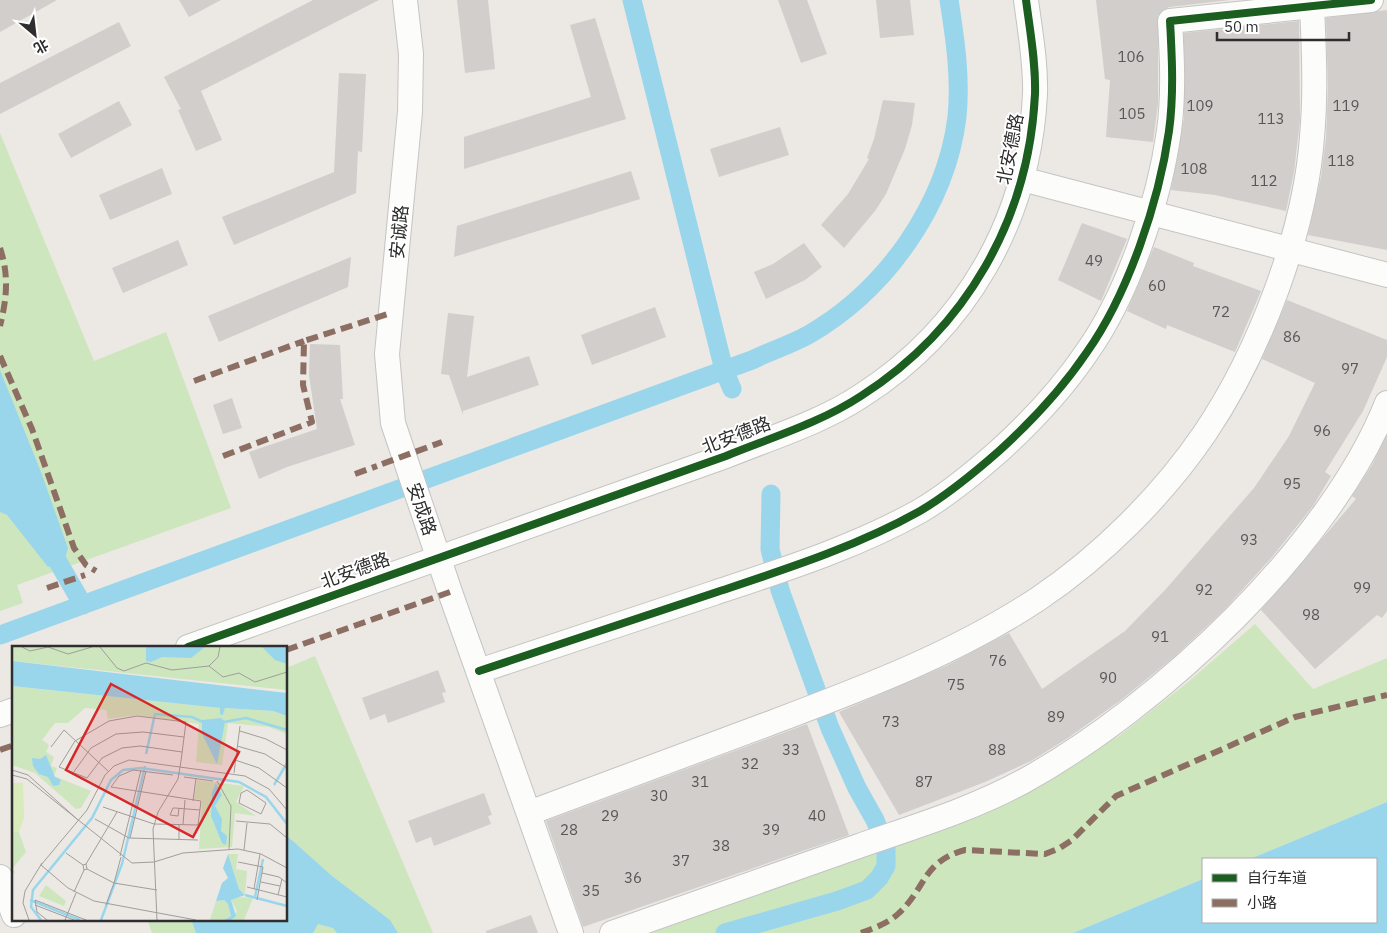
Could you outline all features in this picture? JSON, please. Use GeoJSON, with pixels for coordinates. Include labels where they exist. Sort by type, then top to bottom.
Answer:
{"type":"FeatureCollection","features":[{"type":"Feature","properties":{"kind":"street","name":"安诚路"},"geometry":{"type":"LineString","coordinates":[[405,0],[411,54],[410,112],[387,354],[393,423],[406,462]]}},
{"type":"Feature","properties":{"kind":"street","name":"北安德路"},"geometry":{"type":"LineString","coordinates":[[191,646],[438,556],[726,456],[814,420],[859,397],[896,371],[932,340],[961,307],[995,253],[1010,218],[1022,179],[1031,137],[1035,93],[1033,50],[1026,0]]}},
{"type":"Feature","properties":{"kind":"street"},"geometry":{"type":"LineString","coordinates":[[478,671],[794,565],[864,537],[919,511],[965,482],[1010,441],[1057,393],[1088,350],[1117,297],[1150,213],[1169,131],[1172,85],[1170,21],[1372,0]]}},
{"type":"Feature","properties":{"kind":"street"},"geometry":{"type":"LineString","coordinates":[[529,813],[900,673],[1000,622],[1040,598],[1121,532],[1164,486],[1205,433],[1244,365],[1272,300],[1302,203],[1312,139],[1315,70],[1312,6]]}},
{"type":"Feature","properties":{"kind":"street"},"geometry":{"type":"LineString","coordinates":[[1022,179],[1387,276]]}},
{"type":"Feature","properties":{"kind":"street"},"geometry":{"type":"LineString","coordinates":[[612,933],[956,813],[1024,780],[1105,728],[1170,677],[1242,609],[1303,542],[1344,482],[1384,418]]}},
{"type":"Feature","properties":{"kind":"street","name":"安成路"},"geometry":{"type":"LineString","coordinates":[[406,462],[571,933]]}},
{"type":"Feature","properties":{"kind":"street"},"geometry":{"type":"LineString","coordinates":[[0,715],[12,711]]}},
{"type":"Feature","properties":{"kind":"street"},"geometry":{"type":"LineString","coordinates":[[0,877],[12,910]]}},
{"type":"Feature","properties":{"kind":"street"},"geometry":{"type":"LineString","coordinates":[[15,920],[20,933]]}},
{"type":"Feature","properties":{"kind":"green space"},"geometry":{"type":"Polygon","coordinates":[[[0,133],[94,361],[166,332],[231,508],[17,585],[23,603],[0,611],[0,133]]]}},
{"type":"Feature","properties":{"kind":"green space"},"geometry":{"type":"Polygon","coordinates":[[[1255,624],[1313,689],[1387,658],[1387,802],[1252,858],[1202,858],[1202,879],[1073,933],[629,933],[1031,783],[1119,736],[1187,683],[1255,624]]]}},
{"type":"Feature","properties":{"kind":"green space"},"geometry":{"type":"Polygon","coordinates":[[[315,656],[433,933],[152,933],[147,920],[288,920],[288,667],[315,656]]]}},
{"type":"Feature","properties":{"kind":"water"},"geometry":{"type":"Polygon","coordinates":[[[0,370],[41,472],[68,548],[65,559],[48,567],[7,515],[0,512],[0,370]]]}},
{"type":"Feature","properties":{"kind":"water"},"geometry":{"type":"Polygon","coordinates":[[[1387,802],[1387,933],[1073,933],[1202,879],[1202,923],[1377,923],[1377,858],[1252,858],[1387,802]]]}},
{"type":"Feature","properties":{"kind":"water"},"geometry":{"type":"Polygon","coordinates":[[[288,837],[332,876],[390,920],[398,933],[337,933],[333,928],[318,924],[313,933],[196,933],[191,920],[288,920],[288,837]]]}},
{"type":"Feature","properties":{"kind":"building"},"geometry":{"type":"Polygon","coordinates":[[[0,0],[57,0],[0,32],[0,0]]]}},
{"type":"Feature","properties":{"kind":"building"},"geometry":{"type":"Polygon","coordinates":[[[179,0],[221,0],[189,17],[179,0]]]}},
{"type":"Feature","properties":{"kind":"building"},"geometry":{"type":"Polygon","coordinates":[[[313,0],[379,0],[201,91],[222,140],[196,151],[178,110],[181,109],[164,77],[313,0]]]}},
{"type":"Feature","properties":{"kind":"building"},"geometry":{"type":"Polygon","coordinates":[[[457,0],[488,0],[495,69],[465,73],[457,0]]]}},
{"type":"Feature","properties":{"kind":"building"},"geometry":{"type":"Polygon","coordinates":[[[778,0],[807,0],[827,54],[801,63],[778,0]]]}},
{"type":"Feature","properties":{"kind":"building"},"geometry":{"type":"Polygon","coordinates":[[[876,0],[910,0],[914,35],[880,38],[876,0]]]}},
{"type":"Feature","properties":{"kind":"building"},"geometry":{"type":"Polygon","coordinates":[[[1096,0],[1230,0],[1169,7],[1158,15],[1158,103],[1153,142],[1106,137],[1110,80],[1105,79],[1096,0]]]}},
{"type":"Feature","properties":{"kind":"building"},"geometry":{"type":"Polygon","coordinates":[[[1387,10],[1387,250],[1308,235],[1321,177],[1326,138],[1328,88],[1326,18],[1387,10]]]}},
{"type":"Feature","properties":{"kind":"building"},"geometry":{"type":"Polygon","coordinates":[[[595,18],[626,119],[464,169],[464,137],[591,97],[570,25],[595,18]]]}},
{"type":"Feature","properties":{"kind":"building"},"geometry":{"type":"Polygon","coordinates":[[[1299,21],[1300,120],[1294,172],[1286,211],[1215,195],[1171,190],[1184,118],[1184,33],[1299,21]]]}},
{"type":"Feature","properties":{"kind":"building"},"geometry":{"type":"Polygon","coordinates":[[[119,22],[131,46],[0,114],[0,83],[119,22]]]}},
{"type":"Feature","properties":{"kind":"building"},"geometry":{"type":"Polygon","coordinates":[[[339,73],[366,74],[362,152],[358,151],[356,193],[234,245],[222,217],[334,172],[339,73]]]}},
{"type":"Feature","properties":{"kind":"building"},"geometry":{"type":"Polygon","coordinates":[[[883,100],[915,103],[912,125],[905,149],[886,194],[875,211],[844,248],[821,225],[848,194],[869,159],[867,158],[874,139],[883,100]]]}},
{"type":"Feature","properties":{"kind":"building"},"geometry":{"type":"Polygon","coordinates":[[[119,101],[132,125],[71,158],[58,134],[119,101]]]}},
{"type":"Feature","properties":{"kind":"building"},"geometry":{"type":"Polygon","coordinates":[[[780,127],[789,155],[719,177],[710,149],[780,127]]]}},
{"type":"Feature","properties":{"kind":"building"},"geometry":{"type":"Polygon","coordinates":[[[162,168],[172,194],[110,220],[99,195],[162,168]]]}},
{"type":"Feature","properties":{"kind":"building"},"geometry":{"type":"Polygon","coordinates":[[[631,171],[640,199],[454,257],[457,226],[631,171]]]}},
{"type":"Feature","properties":{"kind":"building"},"geometry":{"type":"Polygon","coordinates":[[[1082,223],[1127,239],[1101,301],[1058,280],[1082,223]]]}},
{"type":"Feature","properties":{"kind":"building"},"geometry":{"type":"Polygon","coordinates":[[[178,240],[188,265],[123,293],[112,268],[178,240]]]}},
{"type":"Feature","properties":{"kind":"building"},"geometry":{"type":"Polygon","coordinates":[[[804,243],[822,267],[805,280],[766,299],[754,272],[773,264],[804,243]]]}},
{"type":"Feature","properties":{"kind":"building"},"geometry":{"type":"Polygon","coordinates":[[[1154,247],[1194,263],[1193,266],[1261,291],[1235,352],[1167,325],[1166,329],[1127,311],[1154,247]]]}},
{"type":"Feature","properties":{"kind":"building"},"geometry":{"type":"Polygon","coordinates":[[[351,257],[348,287],[219,342],[208,316],[351,257]]]}},
{"type":"Feature","properties":{"kind":"building"},"geometry":{"type":"Polygon","coordinates":[[[1287,300],[1387,340],[1387,357],[1363,411],[1325,472],[1331,476],[1313,506],[1272,557],[1225,609],[1174,657],[1121,700],[1068,738],[1031,761],[985,782],[899,815],[839,712],[946,666],[1009,633],[1042,689],[1125,631],[1165,590],[1254,488],[1289,436],[1315,383],[1262,359],[1287,300]]]}},
{"type":"Feature","properties":{"kind":"building"},"geometry":{"type":"Polygon","coordinates":[[[655,307],[666,337],[592,365],[581,335],[655,307]]]}},
{"type":"Feature","properties":{"kind":"building"},"geometry":{"type":"Polygon","coordinates":[[[448,313],[474,316],[467,377],[529,356],[539,385],[463,411],[463,415],[449,375],[441,374],[448,313]]]}},
{"type":"Feature","properties":{"kind":"building"},"geometry":{"type":"Polygon","coordinates":[[[310,344],[340,345],[343,399],[340,399],[355,445],[287,467],[259,479],[249,452],[317,429],[309,375],[310,344]]]}},
{"type":"Feature","properties":{"kind":"building"},"geometry":{"type":"Polygon","coordinates":[[[232,398],[242,428],[223,434],[213,405],[232,398]]]}},
{"type":"Feature","properties":{"kind":"building"},"geometry":{"type":"Polygon","coordinates":[[[1387,434],[1387,611],[1382,618],[1377,615],[1315,669],[1261,610],[1356,499],[1352,496],[1372,465],[1387,434]]]}},
{"type":"Feature","properties":{"kind":"building"},"geometry":{"type":"Polygon","coordinates":[[[438,670],[446,692],[442,693],[445,702],[388,723],[385,714],[370,720],[362,698],[438,670]]]}},
{"type":"Feature","properties":{"kind":"building"},"geometry":{"type":"Polygon","coordinates":[[[807,724],[849,835],[583,927],[546,821],[807,724]]]}},
{"type":"Feature","properties":{"kind":"building"},"geometry":{"type":"Polygon","coordinates":[[[484,793],[492,815],[488,816],[491,824],[434,846],[431,837],[416,843],[408,821],[484,793]]]}},
{"type":"Feature","properties":{"kind":"building"},"geometry":{"type":"Polygon","coordinates":[[[531,915],[538,933],[486,933],[486,931],[531,915]]]}},
{"type":"Feature","properties":{"kind":"waterway"},"geometry":{"type":"LineString","coordinates":[[632,0],[724,370],[732,389]]}},
{"type":"Feature","properties":{"kind":"waterway"},"geometry":{"type":"LineString","coordinates":[[0,635],[752,360],[801,339],[836,317],[862,295],[886,270],[907,243],[925,213],[940,182],[951,150],[958,102],[957,58],[949,0]]}},
{"type":"Feature","properties":{"kind":"waterway"},"geometry":{"type":"LineString","coordinates":[[725,933],[837,901],[867,890],[879,878],[886,866],[886,847],[875,820],[857,788],[830,728],[780,590],[770,549],[771,494]]}},
{"type":"Feature","properties":{"kind":"waterway"},"geometry":{"type":"LineString","coordinates":[[54,555],[83,605]]}},
{"type":"Feature","properties":{"kind":"marked path"},"geometry":{"type":"LineString","coordinates":[[0,248],[6,277],[4,306],[0,326]]}},
{"type":"Feature","properties":{"kind":"marked path"},"geometry":{"type":"LineString","coordinates":[[223,456],[312,422],[303,385],[304,341],[391,313]]}},
{"type":"Feature","properties":{"kind":"marked path"},"geometry":{"type":"LineString","coordinates":[[194,381],[304,341]]}},
{"type":"Feature","properties":{"kind":"marked path"},"geometry":{"type":"LineString","coordinates":[[0,356],[32,429],[74,548],[86,565],[96,571]]}},
{"type":"Feature","properties":{"kind":"marked path"},"geometry":{"type":"LineString","coordinates":[[382,464],[442,442]]}},
{"type":"Feature","properties":{"kind":"marked path"},"geometry":{"type":"LineString","coordinates":[[355,474],[377,466]]}},
{"type":"Feature","properties":{"kind":"marked path"},"geometry":{"type":"LineString","coordinates":[[47,588],[85,575]]}},
{"type":"Feature","properties":{"kind":"marked path"},"geometry":{"type":"LineString","coordinates":[[288,649],[450,592]]}},
{"type":"Feature","properties":{"kind":"marked path"},"geometry":{"type":"LineString","coordinates":[[861,933],[895,917],[908,904],[933,868],[951,855],[965,850],[1045,854],[1060,848],[1072,840],[1116,796],[1295,717],[1387,695]]}},
{"type":"Feature","properties":{"kind":"marked path"},"geometry":{"type":"LineString","coordinates":[[0,750],[12,746]]}},
{"type":"Feature","properties":{"kind":"cycle path"},"geometry":{"type":"LineString","coordinates":[[191,646],[726,456],[812,422],[845,406],[898,369],[932,338],[961,304],[985,267],[1005,227],[1020,184],[1030,140],[1035,94],[1034,59],[1026,0]]}},
{"type":"Feature","properties":{"kind":"cycle path"},"geometry":{"type":"LineString","coordinates":[[479,671],[766,576],[845,547],[920,511],[971,475],[999,451],[1046,404],[1087,352],[1116,303],[1140,246],[1158,187],[1164,159],[1172,103],[1170,21],[1371,0]]}}]}
